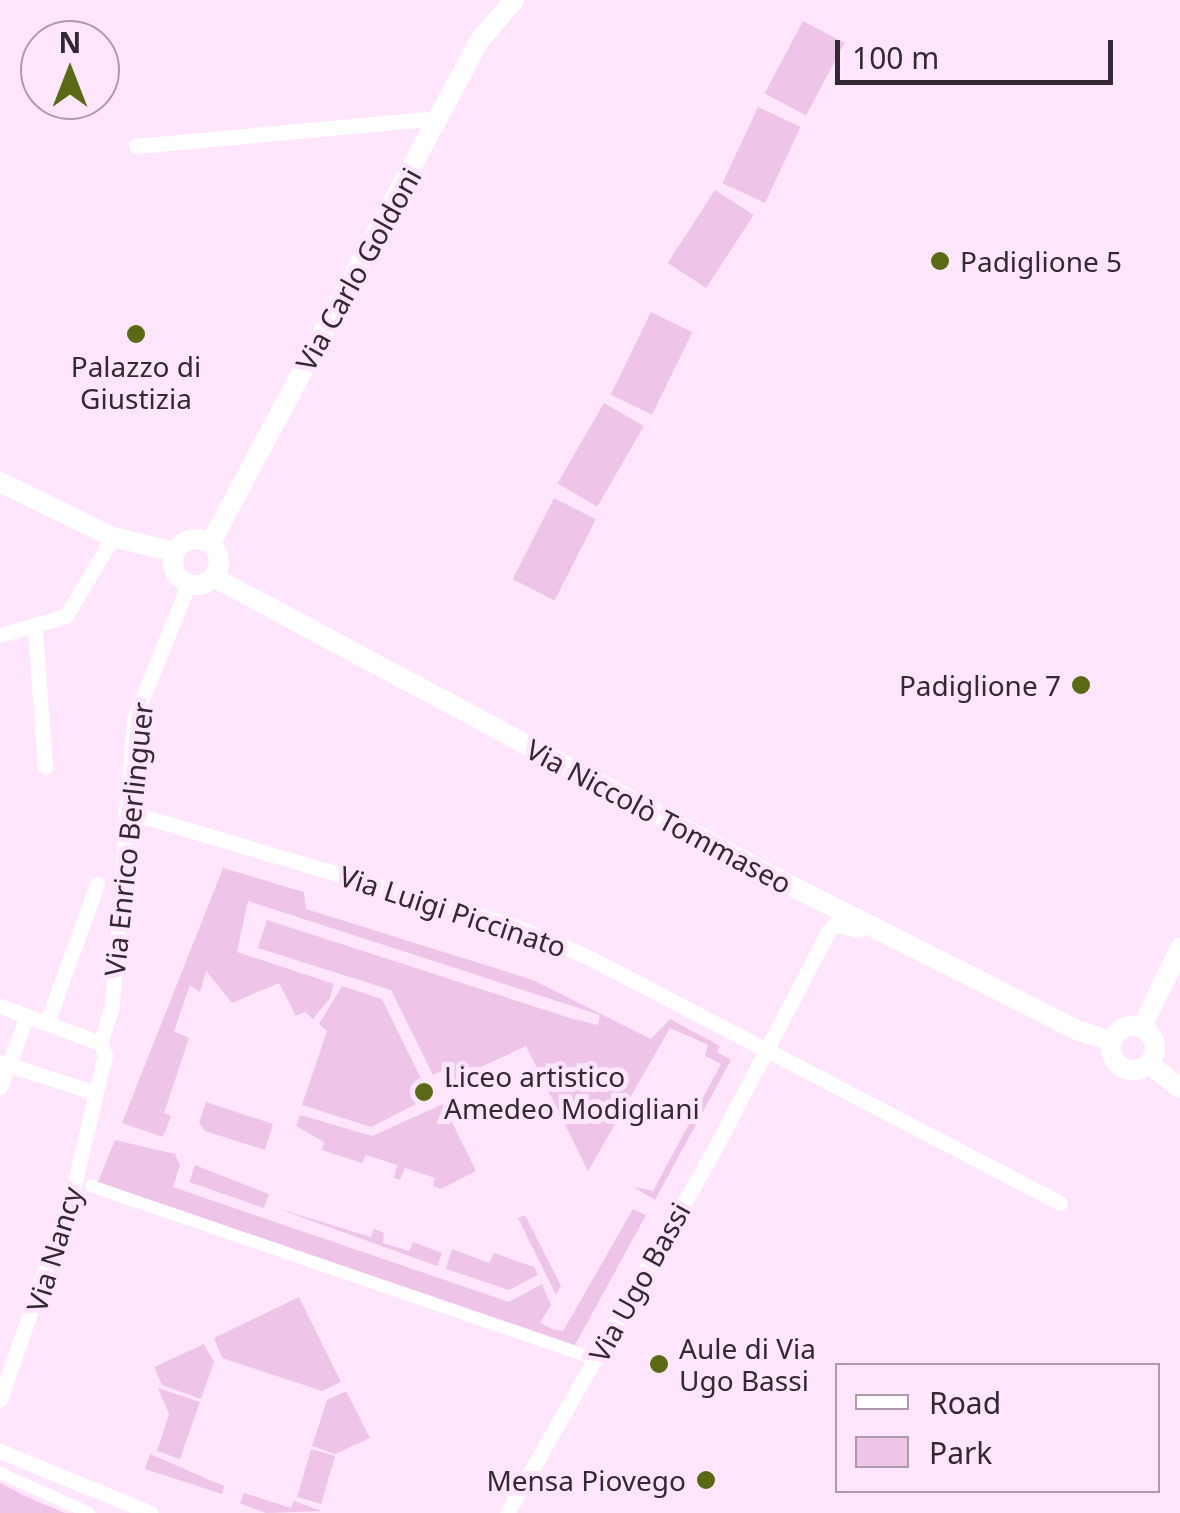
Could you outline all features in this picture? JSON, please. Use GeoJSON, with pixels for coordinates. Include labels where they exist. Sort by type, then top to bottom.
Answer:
{"type":"FeatureCollection","features":[{"type":"Feature","properties":{"kind":"street","name":"Via Carlo Goldoni"},"geometry":{"type":"LineString","coordinates":[[210,544],[491,22],[514,0]]}},
{"type":"Feature","properties":{"kind":"street"},"geometry":{"type":"LineString","coordinates":[[136,146],[438,118]]}},
{"type":"Feature","properties":{"kind":"street"},"geometry":{"type":"LineString","coordinates":[[0,482],[113,537],[176,552]]}},
{"type":"Feature","properties":{"kind":"street"},"geometry":{"type":"LineString","coordinates":[[0,635],[35,630],[77,604],[113,537]]}},
{"type":"Feature","properties":{"kind":"street"},"geometry":{"type":"LineString","coordinates":[[191,540],[210,544],[218,556],[213,577],[189,584],[174,567],[176,552],[191,540]]}},
{"type":"Feature","properties":{"kind":"street","name":"Via Niccolò Tommaseo"},"geometry":{"type":"LineString","coordinates":[[213,577],[880,931],[1079,1031],[1112,1042],[1122,1067],[1149,1064],[1180,1088]]}},
{"type":"Feature","properties":{"kind":"street","name":"Via Enrico Berlinguer"},"geometry":{"type":"LineString","coordinates":[[96,1093],[105,1055],[100,1043],[112,1006],[125,811],[141,692],[189,584]]}},
{"type":"Feature","properties":{"kind":"street"},"geometry":{"type":"LineString","coordinates":[[35,630],[45,766]]}},
{"type":"Feature","properties":{"kind":"street","name":"Via Luigi Piccinato"},"geometry":{"type":"LineString","coordinates":[[125,811],[514,926],[680,1003],[766,1048]]}},
{"type":"Feature","properties":{"kind":"street"},"geometry":{"type":"LineString","coordinates":[[47,1023],[96,884]]}},
{"type":"Feature","properties":{"kind":"street","name":"Via Ugo Bassi"},"geometry":{"type":"LineString","coordinates":[[507,1513],[834,924],[880,931]]}},
{"type":"Feature","properties":{"kind":"street"},"geometry":{"type":"LineString","coordinates":[[1142,1027],[1180,948]]}},
{"type":"Feature","properties":{"kind":"street"},"geometry":{"type":"LineString","coordinates":[[0,1006],[100,1043]]}},
{"type":"Feature","properties":{"kind":"street"},"geometry":{"type":"LineString","coordinates":[[0,1088],[5,1064],[27,1016]]}},
{"type":"Feature","properties":{"kind":"street"},"geometry":{"type":"LineString","coordinates":[[1112,1042],[1124,1028],[1142,1027]]}},
{"type":"Feature","properties":{"kind":"street"},"geometry":{"type":"LineString","coordinates":[[1142,1027],[1156,1047],[1149,1064]]}},
{"type":"Feature","properties":{"kind":"street"},"geometry":{"type":"LineString","coordinates":[[766,1048],[1060,1203]]}},
{"type":"Feature","properties":{"kind":"street"},"geometry":{"type":"LineString","coordinates":[[5,1064],[96,1093]]}},
{"type":"Feature","properties":{"kind":"street","name":"Via Nancy"},"geometry":{"type":"LineString","coordinates":[[0,1400],[38,1301],[96,1093]]}},
{"type":"Feature","properties":{"kind":"street"},"geometry":{"type":"LineString","coordinates":[[91,1186],[595,1359]]}},
{"type":"Feature","properties":{"kind":"street"},"geometry":{"type":"LineString","coordinates":[[0,1451],[151,1513]]}},
{"type":"Feature","properties":{"kind":"street"},"geometry":{"type":"LineString","coordinates":[[0,1473],[88,1513]]}},
{"type":"Feature","properties":{"kind":"green space"},"geometry":{"type":"Polygon","coordinates":[[[803,21],[844,43],[806,115],[765,93],[803,21]]]}},
{"type":"Feature","properties":{"kind":"green space"},"geometry":{"type":"Polygon","coordinates":[[[758,107],[801,127],[765,203],[723,183],[758,107]]]}},
{"type":"Feature","properties":{"kind":"green space"},"geometry":{"type":"Polygon","coordinates":[[[715,190],[754,215],[706,288],[668,263],[715,190]]]}},
{"type":"Feature","properties":{"kind":"green space"},"geometry":{"type":"Polygon","coordinates":[[[651,312],[692,332],[652,415],[611,395],[651,312]]]}},
{"type":"Feature","properties":{"kind":"green space"},"geometry":{"type":"Polygon","coordinates":[[[604,403],[644,426],[597,507],[558,484],[604,403]]]}},
{"type":"Feature","properties":{"kind":"green space"},"geometry":{"type":"Polygon","coordinates":[[[554,498],[596,519],[555,600],[513,579],[554,498]]]}},
{"type":"Feature","properties":{"kind":"green space"},"geometry":{"type":"Polygon","coordinates":[[[223,868],[304,892],[306,909],[533,980],[651,1039],[670,1019],[720,1046],[717,1052],[731,1060],[655,1200],[634,1187],[653,1191],[721,1064],[705,1056],[708,1045],[670,1028],[588,1171],[526,1046],[447,1083],[442,1071],[433,1075],[391,990],[258,948],[267,920],[570,1018],[598,1025],[600,1015],[248,901],[237,952],[334,984],[330,998],[313,1019],[305,1012],[296,1016],[279,983],[232,1003],[206,971],[200,992],[190,985],[174,1031],[189,1038],[164,1113],[171,1116],[163,1137],[122,1123],[223,868]]]}},
{"type":"Feature","properties":{"kind":"green space"},"geometry":{"type":"Polygon","coordinates":[[[342,986],[382,999],[430,1097],[371,1127],[302,1105],[327,1031],[319,1024],[342,986]]]}},
{"type":"Feature","properties":{"kind":"green space"},"geometry":{"type":"Polygon","coordinates":[[[206,1102],[273,1124],[265,1150],[205,1131],[199,1123],[206,1102]]]}},
{"type":"Feature","properties":{"kind":"green space"},"geometry":{"type":"Polygon","coordinates":[[[443,1104],[476,1171],[441,1189],[433,1186],[435,1178],[405,1168],[400,1180],[394,1178],[397,1165],[366,1155],[362,1163],[322,1150],[324,1142],[296,1126],[300,1115],[372,1136],[443,1104]]]}},
{"type":"Feature","properties":{"kind":"green space"},"geometry":{"type":"Polygon","coordinates":[[[115,1140],[175,1154],[180,1165],[173,1187],[509,1302],[542,1284],[551,1305],[540,1323],[555,1330],[563,1331],[633,1209],[646,1215],[575,1345],[98,1182],[115,1140]]]}},
{"type":"Feature","properties":{"kind":"green space"},"geometry":{"type":"Polygon","coordinates":[[[195,1165],[269,1194],[264,1208],[189,1182],[195,1165]]]}},
{"type":"Feature","properties":{"kind":"green space"},"geometry":{"type":"Polygon","coordinates":[[[276,1208],[371,1237],[374,1229],[384,1233],[383,1243],[409,1251],[413,1242],[442,1253],[437,1266],[276,1208]]]}},
{"type":"Feature","properties":{"kind":"green space"},"geometry":{"type":"Polygon","coordinates":[[[525,1215],[561,1286],[556,1295],[518,1218],[525,1215]]]}},
{"type":"Feature","properties":{"kind":"green space"},"geometry":{"type":"Polygon","coordinates":[[[452,1249],[489,1263],[494,1253],[534,1267],[538,1275],[509,1290],[446,1269],[452,1249]]]}},
{"type":"Feature","properties":{"kind":"green space"},"geometry":{"type":"Polygon","coordinates":[[[299,1297],[341,1382],[322,1391],[222,1358],[214,1338],[299,1297]]]}},
{"type":"Feature","properties":{"kind":"green space"},"geometry":{"type":"Polygon","coordinates":[[[204,1344],[214,1362],[201,1399],[162,1385],[154,1367],[204,1344]]]}},
{"type":"Feature","properties":{"kind":"green space"},"geometry":{"type":"Polygon","coordinates":[[[158,1388],[200,1402],[180,1459],[157,1451],[169,1414],[158,1388]]]}},
{"type":"Feature","properties":{"kind":"green space"},"geometry":{"type":"Polygon","coordinates":[[[346,1391],[370,1438],[335,1454],[312,1446],[327,1400],[346,1391]]]}},
{"type":"Feature","properties":{"kind":"green space"},"geometry":{"type":"Polygon","coordinates":[[[311,1449],[335,1456],[321,1504],[297,1497],[311,1449]]]}},
{"type":"Feature","properties":{"kind":"green space"},"geometry":{"type":"Polygon","coordinates":[[[150,1454],[224,1486],[222,1494],[145,1469],[150,1454]]]}},
{"type":"Feature","properties":{"kind":"green space"},"geometry":{"type":"Polygon","coordinates":[[[0,1483],[27,1497],[65,1513],[0,1513],[0,1483]]]}},
{"type":"Feature","properties":{"kind":"green space"},"geometry":{"type":"Polygon","coordinates":[[[244,1493],[291,1508],[294,1501],[322,1511],[266,1513],[240,1503],[244,1493]]]}},
{"type":"Feature","properties":{"kind":"place","name":"Padiglione 5"},"geometry":{"type":"Point","coordinates":[940,261]}},
{"type":"Feature","properties":{"kind":"place","name":"Palazzo di Giustizia"},"geometry":{"type":"Point","coordinates":[136,334]}},
{"type":"Feature","properties":{"kind":"place","name":"Padiglione 7"},"geometry":{"type":"Point","coordinates":[1081,685]}},
{"type":"Feature","properties":{"kind":"place","name":"Liceo artistico Amedeo Modigliani"},"geometry":{"type":"Point","coordinates":[424,1092]}},
{"type":"Feature","properties":{"kind":"place","name":"Aule di Via Ugo Bassi"},"geometry":{"type":"Point","coordinates":[659,1364]}},
{"type":"Feature","properties":{"kind":"place","name":"Mensa Piovego"},"geometry":{"type":"Point","coordinates":[706,1480]}}]}
